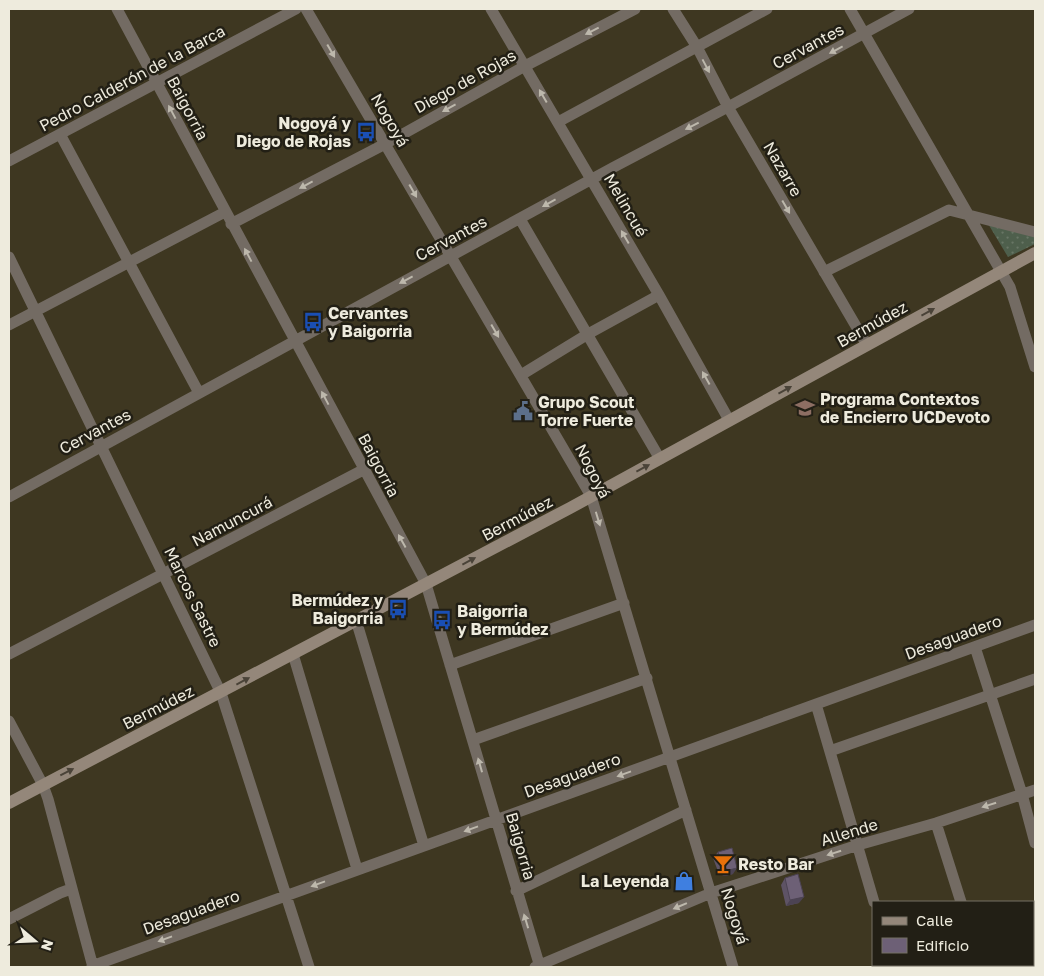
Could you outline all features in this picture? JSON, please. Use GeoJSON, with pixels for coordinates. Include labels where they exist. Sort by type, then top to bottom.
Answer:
{"type":"FeatureCollection","features":[{"type":"Feature","properties":{"kind":"street","name":"Baigorria"},"geometry":{"type":"LineString","coordinates":[[117,9],[363,470],[426,584],[538,967]]}},
{"type":"Feature","properties":{"kind":"street","name":"Pedro Calderón de la Barca"},"geometry":{"type":"LineString","coordinates":[[9,161],[296,9]]}},
{"type":"Feature","properties":{"kind":"street","name":"Nogoyá"},"geometry":{"type":"LineString","coordinates":[[306,9],[591,496],[647,678],[731,966]]}},
{"type":"Feature","properties":{"kind":"street","name":"Melincué"},"geometry":{"type":"LineString","coordinates":[[491,9],[730,420]]}},
{"type":"Feature","properties":{"kind":"street","name":"Diego de Rojas"},"geometry":{"type":"LineString","coordinates":[[231,224],[385,144],[525,66],[635,9]]}},
{"type":"Feature","properties":{"kind":"street","name":"Nazarre"},"geometry":{"type":"LineString","coordinates":[[673,9],[697,47],[728,107],[867,346]]}},
{"type":"Feature","properties":{"kind":"street"},"geometry":{"type":"LineString","coordinates":[[558,122],[767,9]]}},
{"type":"Feature","properties":{"kind":"street"},"geometry":{"type":"LineString","coordinates":[[850,9],[1010,287],[1035,367]]}},
{"type":"Feature","properties":{"kind":"street","name":"Cervantes"},"geometry":{"type":"LineString","coordinates":[[9,497],[591,179],[909,9]]}},
{"type":"Feature","properties":{"kind":"street"},"geometry":{"type":"LineString","coordinates":[[60,134],[199,393]]}},
{"type":"Feature","properties":{"kind":"street"},"geometry":{"type":"LineString","coordinates":[[824,272],[949,210],[967,213],[1035,232]]}},
{"type":"Feature","properties":{"kind":"street"},"geometry":{"type":"LineString","coordinates":[[9,325],[225,212]]}},
{"type":"Feature","properties":{"kind":"street"},"geometry":{"type":"LineString","coordinates":[[520,219],[660,459]]}},
{"type":"Feature","properties":{"kind":"street","name":"Bermúdez"},"geometry":{"type":"LineString","coordinates":[[9,803],[221,693],[591,496],[1035,253]]}},
{"type":"Feature","properties":{"kind":"street","name":"Marcos Sastre"},"geometry":{"type":"LineString","coordinates":[[9,257],[221,693],[309,967]]}},
{"type":"Feature","properties":{"kind":"street"},"geometry":{"type":"LineString","coordinates":[[521,375],[588,334],[659,295]]}},
{"type":"Feature","properties":{"kind":"street","name":"Namuncurá"},"geometry":{"type":"LineString","coordinates":[[9,654],[363,470]]}},
{"type":"Feature","properties":{"kind":"street"},"geometry":{"type":"LineString","coordinates":[[450,665],[624,602]]}},
{"type":"Feature","properties":{"kind":"street"},"geometry":{"type":"LineString","coordinates":[[356,620],[424,846]]}},
{"type":"Feature","properties":{"kind":"street","name":"Desaguadero"},"geometry":{"type":"LineString","coordinates":[[92,967],[285,895],[1035,625]]}},
{"type":"Feature","properties":{"kind":"street"},"geometry":{"type":"LineString","coordinates":[[975,647],[989,696],[1022,794],[1035,843]]}},
{"type":"Feature","properties":{"kind":"street"},"geometry":{"type":"LineString","coordinates":[[293,654],[358,869]]}},
{"type":"Feature","properties":{"kind":"street"},"geometry":{"type":"LineString","coordinates":[[473,740],[647,678]]}},
{"type":"Feature","properties":{"kind":"street"},"geometry":{"type":"LineString","coordinates":[[830,751],[1035,679]]}},
{"type":"Feature","properties":{"kind":"street"},"geometry":{"type":"LineString","coordinates":[[816,704],[874,901]]}},
{"type":"Feature","properties":{"kind":"street"},"geometry":{"type":"LineString","coordinates":[[9,721],[43,785],[48,799],[92,967]]}},
{"type":"Feature","properties":{"kind":"street","name":"Allende"},"geometry":{"type":"LineString","coordinates":[[538,967],[711,893],[1035,790]]}},
{"type":"Feature","properties":{"kind":"street"},"geometry":{"type":"LineString","coordinates":[[516,891],[686,810]]}},
{"type":"Feature","properties":{"kind":"street"},"geometry":{"type":"LineString","coordinates":[[936,823],[960,901]]}},
{"type":"Feature","properties":{"kind":"street"},"geometry":{"type":"LineString","coordinates":[[9,919],[71,889]]}},
{"type":"Feature","properties":{"kind":"green space"},"geometry":{"type":"Polygon","coordinates":[[[984,217],[1035,237],[1035,244],[1008,257],[984,217]]]}},
{"type":"Feature","properties":{"kind":"building"},"geometry":{"type":"Polygon","coordinates":[[[732,848],[737,868],[729,870],[724,868],[718,852],[732,848]]]}},
{"type":"Feature","properties":{"kind":"building"},"geometry":{"type":"Polygon","coordinates":[[[798,874],[804,897],[790,900],[785,878],[798,874]]]}},
{"type":"Feature","properties":{"kind":"place","name":"Nogoyá y Diego de Rojas"},"geometry":{"type":"Point","coordinates":[366,132]}},
{"type":"Feature","properties":{"kind":"place","name":"Cervantes y Baigorria"},"geometry":{"type":"Point","coordinates":[313,322]}},
{"type":"Feature","properties":{"kind":"place","name":"Programa Contextos de Encierro UCDevoto"},"geometry":{"type":"Point","coordinates":[805,408]}},
{"type":"Feature","properties":{"kind":"place","name":"Grupo Scout Torre Fuerte"},"geometry":{"type":"Point","coordinates":[523,411]}},
{"type":"Feature","properties":{"kind":"place","name":"Bermúdez y Baigorria"},"geometry":{"type":"Point","coordinates":[398,609]}},
{"type":"Feature","properties":{"kind":"place","name":"Baigorria y Bermúdez"},"geometry":{"type":"Point","coordinates":[442,620]}},
{"type":"Feature","properties":{"kind":"place","name":"Resto Bar"},"geometry":{"type":"Point","coordinates":[723,864]}},
{"type":"Feature","properties":{"kind":"place","name":"La Leyenda"},"geometry":{"type":"Point","coordinates":[684,881]}}]}
